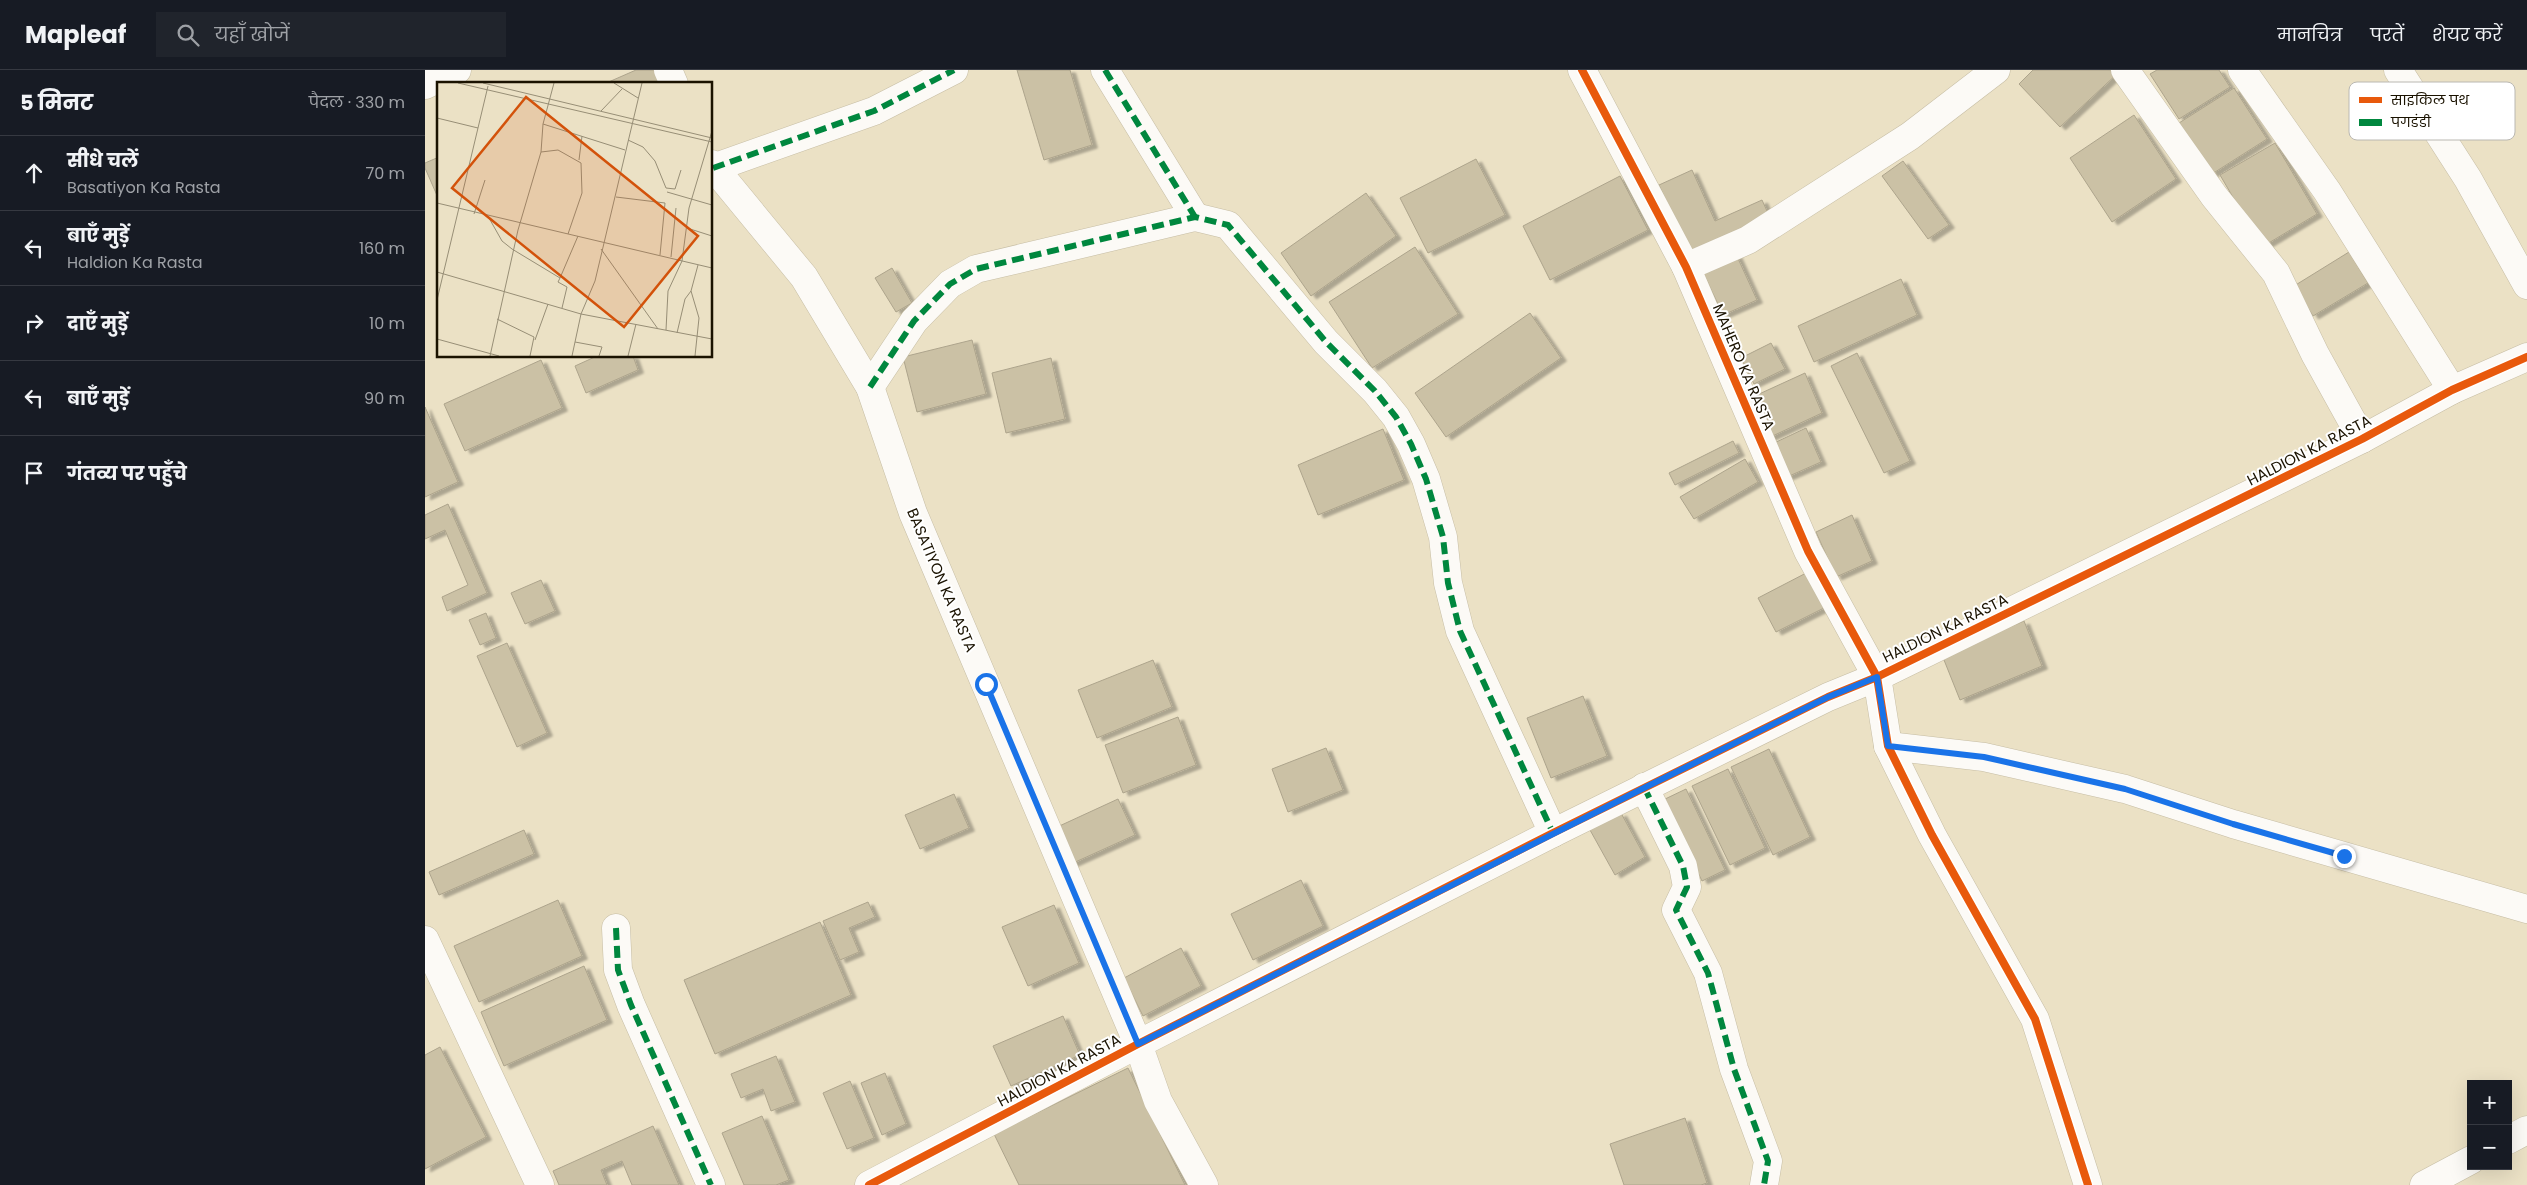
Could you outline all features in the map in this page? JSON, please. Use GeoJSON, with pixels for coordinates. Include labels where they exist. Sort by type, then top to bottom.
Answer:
{"type":"FeatureCollection","features":[{"type":"Feature","properties":{"kind":"street"},"geometry":{"type":"LineString","coordinates":[[425,85],[457,70]]}},
{"type":"Feature","properties":{"kind":"street"},"geometry":{"type":"LineString","coordinates":[[668,70],[673,82]]}},
{"type":"Feature","properties":{"kind":"street"},"geometry":{"type":"LineString","coordinates":[[713,166],[874,111],[954,70]]}},
{"type":"Feature","properties":{"kind":"street"},"geometry":{"type":"LineString","coordinates":[[1105,70],[1195,217]]}},
{"type":"Feature","properties":{"kind":"street","name":"MAHERO KA RASTA"},"geometry":{"type":"LineString","coordinates":[[1582,70],[1686,268],[1808,551],[1877,677],[1888,746],[1932,835],[2035,1019],[2088,1185]]}},
{"type":"Feature","properties":{"kind":"street"},"geometry":{"type":"LineString","coordinates":[[1686,268],[1748,240],[1910,136],[1996,70]]}},
{"type":"Feature","properties":{"kind":"street"},"geometry":{"type":"LineString","coordinates":[[2125,70],[2214,196],[2276,273],[2315,354],[2362,440]]}},
{"type":"Feature","properties":{"kind":"street"},"geometry":{"type":"LineString","coordinates":[[2242,70],[2327,191],[2452,390]]}},
{"type":"Feature","properties":{"kind":"street"},"geometry":{"type":"LineString","coordinates":[[2446,140],[2527,285]]}},
{"type":"Feature","properties":{"kind":"street","name":"BASATIYON KA RASTA"},"geometry":{"type":"LineString","coordinates":[[713,167],[804,277],[870,387],[913,513],[1138,1044],[1158,1101],[1204,1185]]}},
{"type":"Feature","properties":{"kind":"street"},"geometry":{"type":"LineString","coordinates":[[870,387],[914,321],[950,284],[976,269],[1195,217],[1228,225],[1326,342],[1375,391],[1396,417],[1411,444],[1426,479],[1443,537],[1448,583],[1460,631],[1553,833]]}},
{"type":"Feature","properties":{"kind":"street","name":"HALDION KA RASTA"},"geometry":{"type":"LineString","coordinates":[[871,1185],[1138,1044],[1553,833],[1828,697],[1877,677],[2362,440],[2452,390],[2527,357]]}},
{"type":"Feature","properties":{"kind":"street"},"geometry":{"type":"LineString","coordinates":[[1888,746],[1984,757],[2125,789],[2233,824],[2527,909]]}},
{"type":"Feature","properties":{"kind":"street"},"geometry":{"type":"LineString","coordinates":[[1644,788],[1683,866],[1687,887],[1676,910],[1708,973],[1734,1069],[1768,1161],[1764,1185]]}},
{"type":"Feature","properties":{"kind":"street"},"geometry":{"type":"LineString","coordinates":[[616,928],[618,970],[631,1005],[711,1185]]}},
{"type":"Feature","properties":{"kind":"street"},"geometry":{"type":"LineString","coordinates":[[425,940],[540,1185]]}},
{"type":"Feature","properties":{"kind":"street"},"geometry":{"type":"LineString","coordinates":[[2512,1138],[2527,1130]]}},
{"type":"Feature","properties":{"kind":"street"},"geometry":{"type":"LineString","coordinates":[[2424,1185],[2467,1162]]}},
{"type":"Feature","properties":{"kind":"building"},"geometry":{"type":"Polygon","coordinates":[[[636,70],[658,70],[663,82],[609,82],[636,70]]]}},
{"type":"Feature","properties":{"kind":"building"},"geometry":{"type":"Polygon","coordinates":[[[1017,70],[1070,70],[1092,145],[1044,160],[1017,70]]]}},
{"type":"Feature","properties":{"kind":"building"},"geometry":{"type":"Polygon","coordinates":[[[2033,70],[2115,70],[2118,73],[2060,127],[2019,84],[2033,70]]]}},
{"type":"Feature","properties":{"kind":"building"},"geometry":{"type":"Polygon","coordinates":[[[2157,70],[2219,70],[2230,87],[2179,119],[2150,74],[2157,70]]]}},
{"type":"Feature","properties":{"kind":"building"},"geometry":{"type":"Polygon","coordinates":[[[2234,88],[2267,139],[2212,174],[2179,123],[2234,88]]]}},
{"type":"Feature","properties":{"kind":"building"},"geometry":{"type":"Polygon","coordinates":[[[2134,115],[2176,179],[2112,222],[2070,158],[2134,115]]]}},
{"type":"Feature","properties":{"kind":"building"},"geometry":{"type":"Polygon","coordinates":[[[2275,143],[2317,214],[2262,247],[2220,175],[2275,143]]]}},
{"type":"Feature","properties":{"kind":"building"},"geometry":{"type":"Polygon","coordinates":[[[437,158],[437,195],[425,168],[425,163],[437,158]]]}},
{"type":"Feature","properties":{"kind":"building"},"geometry":{"type":"Polygon","coordinates":[[[1476,159],[1505,215],[1428,253],[1400,198],[1476,159]]]}},
{"type":"Feature","properties":{"kind":"building"},"geometry":{"type":"Polygon","coordinates":[[[1903,161],[1949,225],[1928,239],[1882,176],[1903,161]]]}},
{"type":"Feature","properties":{"kind":"building"},"geometry":{"type":"Polygon","coordinates":[[[1692,170],[1715,221],[1762,200],[1772,222],[1691,258],[1659,185],[1692,170]]]}},
{"type":"Feature","properties":{"kind":"building"},"geometry":{"type":"Polygon","coordinates":[[[1620,176],[1648,230],[1550,280],[1523,226],[1620,176]]]}},
{"type":"Feature","properties":{"kind":"building"},"geometry":{"type":"Polygon","coordinates":[[[1366,193],[1396,236],[1311,296],[1281,253],[1366,193]]]}},
{"type":"Feature","properties":{"kind":"building"},"geometry":{"type":"Polygon","coordinates":[[[1415,247],[1458,314],[1372,368],[1329,302],[1415,247]]]}},
{"type":"Feature","properties":{"kind":"building"},"geometry":{"type":"Polygon","coordinates":[[[1735,252],[1757,300],[1723,315],[1701,268],[1735,252]]]}},
{"type":"Feature","properties":{"kind":"building"},"geometry":{"type":"Polygon","coordinates":[[[2349,252],[2368,283],[2313,316],[2294,286],[2349,252]]]}},
{"type":"Feature","properties":{"kind":"building"},"geometry":{"type":"Polygon","coordinates":[[[892,268],[912,303],[896,312],[875,278],[892,268]]]}},
{"type":"Feature","properties":{"kind":"building"},"geometry":{"type":"Polygon","coordinates":[[[1901,279],[1917,315],[1814,362],[1798,326],[1901,279]]]}},
{"type":"Feature","properties":{"kind":"building"},"geometry":{"type":"Polygon","coordinates":[[[1530,313],[1561,358],[1446,437],[1415,393],[1530,313]]]}},
{"type":"Feature","properties":{"kind":"building"},"geometry":{"type":"Polygon","coordinates":[[[972,340],[986,394],[917,412],[903,357],[972,340]]]}},
{"type":"Feature","properties":{"kind":"building"},"geometry":{"type":"Polygon","coordinates":[[[1771,343],[1785,369],[1754,384],[1741,358],[1771,343]]]}},
{"type":"Feature","properties":{"kind":"building"},"geometry":{"type":"Polygon","coordinates":[[[1857,353],[1910,461],[1884,473],[1831,366],[1857,353]]]}},
{"type":"Feature","properties":{"kind":"building"},"geometry":{"type":"Polygon","coordinates":[[[593,358],[634,358],[638,370],[586,393],[575,366],[593,358]]]}},
{"type":"Feature","properties":{"kind":"building"},"geometry":{"type":"Polygon","coordinates":[[[1051,358],[1065,419],[1006,433],[992,373],[1051,358]]]}},
{"type":"Feature","properties":{"kind":"building"},"geometry":{"type":"Polygon","coordinates":[[[541,360],[562,408],[465,451],[444,404],[541,360]]]}},
{"type":"Feature","properties":{"kind":"building"},"geometry":{"type":"Polygon","coordinates":[[[1805,373],[1822,413],[1764,440],[1746,400],[1805,373]]]}},
{"type":"Feature","properties":{"kind":"building"},"geometry":{"type":"Polygon","coordinates":[[[425,407],[458,482],[425,497],[425,407]]]}},
{"type":"Feature","properties":{"kind":"building"},"geometry":{"type":"Polygon","coordinates":[[[1806,428],[1821,462],[1787,477],[1772,444],[1806,428]]]}},
{"type":"Feature","properties":{"kind":"building"},"geometry":{"type":"Polygon","coordinates":[[[1383,429],[1404,480],[1318,515],[1298,465],[1383,429]]]}},
{"type":"Feature","properties":{"kind":"building"},"geometry":{"type":"Polygon","coordinates":[[[1733,441],[1739,453],[1675,485],[1669,473],[1733,441]]]}},
{"type":"Feature","properties":{"kind":"building"},"geometry":{"type":"Polygon","coordinates":[[[1745,459],[1758,482],[1694,519],[1680,497],[1745,459]]]}},
{"type":"Feature","properties":{"kind":"building"},"geometry":{"type":"Polygon","coordinates":[[[448,504],[487,593],[447,611],[442,597],[468,585],[445,530],[425,539],[425,515],[448,504]]]}},
{"type":"Feature","properties":{"kind":"building"},"geometry":{"type":"Polygon","coordinates":[[[1852,515],[1872,561],[1836,577],[1816,532],[1852,515]]]}},
{"type":"Feature","properties":{"kind":"building"},"geometry":{"type":"Polygon","coordinates":[[[1810,571],[1828,606],[1776,632],[1758,598],[1810,571]]]}},
{"type":"Feature","properties":{"kind":"building"},"geometry":{"type":"Polygon","coordinates":[[[541,580],[555,611],[525,624],[511,593],[541,580]]]}},
{"type":"Feature","properties":{"kind":"building"},"geometry":{"type":"Polygon","coordinates":[[[486,613],[496,638],[480,645],[469,620],[486,613]]]}},
{"type":"Feature","properties":{"kind":"building"},"geometry":{"type":"Polygon","coordinates":[[[2024,621],[2042,666],[1960,700],[1942,655],[2024,621]]]}},
{"type":"Feature","properties":{"kind":"building"},"geometry":{"type":"Polygon","coordinates":[[[507,643],[547,733],[517,747],[477,656],[507,643]]]}},
{"type":"Feature","properties":{"kind":"building"},"geometry":{"type":"Polygon","coordinates":[[[1153,660],[1172,707],[1097,738],[1078,690],[1153,660]]]}},
{"type":"Feature","properties":{"kind":"building"},"geometry":{"type":"Polygon","coordinates":[[[1583,696],[1607,756],[1551,778],[1527,718],[1583,696]]]}},
{"type":"Feature","properties":{"kind":"building"},"geometry":{"type":"Polygon","coordinates":[[[1178,717],[1196,765],[1123,793],[1105,745],[1178,717]]]}},
{"type":"Feature","properties":{"kind":"building"},"geometry":{"type":"Polygon","coordinates":[[[1326,748],[1343,790],[1288,812],[1272,769],[1326,748]]]}},
{"type":"Feature","properties":{"kind":"building"},"geometry":{"type":"Polygon","coordinates":[[[1769,749],[1810,837],[1773,855],[1731,767],[1769,749]]]}},
{"type":"Feature","properties":{"kind":"building"},"geometry":{"type":"Polygon","coordinates":[[[1728,769],[1765,848],[1730,865],[1692,786],[1728,769]]]}},
{"type":"Feature","properties":{"kind":"building"},"geometry":{"type":"Polygon","coordinates":[[[1686,789],[1725,870],[1702,881],[1663,800],[1686,789]]]}},
{"type":"Feature","properties":{"kind":"building"},"geometry":{"type":"Polygon","coordinates":[[[954,794],[969,828],[920,849],[905,815],[954,794]]]}},
{"type":"Feature","properties":{"kind":"building"},"geometry":{"type":"Polygon","coordinates":[[[1118,799],[1135,835],[1071,864],[1055,828],[1118,799]]]}},
{"type":"Feature","properties":{"kind":"building"},"geometry":{"type":"Polygon","coordinates":[[[1621,813],[1645,857],[1615,875],[1590,830],[1621,813]]]}},
{"type":"Feature","properties":{"kind":"building"},"geometry":{"type":"Polygon","coordinates":[[[524,830],[534,854],[439,895],[429,872],[524,830]]]}},
{"type":"Feature","properties":{"kind":"building"},"geometry":{"type":"Polygon","coordinates":[[[1301,880],[1323,926],[1253,960],[1231,914],[1301,880]]]}},
{"type":"Feature","properties":{"kind":"building"},"geometry":{"type":"Polygon","coordinates":[[[558,900],[582,956],[479,1002],[454,946],[558,900]]]}},
{"type":"Feature","properties":{"kind":"building"},"geometry":{"type":"Polygon","coordinates":[[[868,902],[875,917],[849,928],[859,952],[840,960],[823,921],[868,902]]]}},
{"type":"Feature","properties":{"kind":"building"},"geometry":{"type":"Polygon","coordinates":[[[1054,905],[1079,963],[1028,986],[1002,927],[1054,905]]]}},
{"type":"Feature","properties":{"kind":"building"},"geometry":{"type":"Polygon","coordinates":[[[820,922],[851,995],[715,1054],[684,980],[820,922]]]}},
{"type":"Feature","properties":{"kind":"building"},"geometry":{"type":"Polygon","coordinates":[[[1181,948],[1201,986],[1143,1016],[1124,978],[1181,948]]]}},
{"type":"Feature","properties":{"kind":"building"},"geometry":{"type":"Polygon","coordinates":[[[584,966],[607,1020],[504,1066],[481,1012],[584,966]]]}},
{"type":"Feature","properties":{"kind":"building"},"geometry":{"type":"Polygon","coordinates":[[[1063,1016],[1080,1055],[1011,1086],[993,1046],[1063,1016]]]}},
{"type":"Feature","properties":{"kind":"building"},"geometry":{"type":"Polygon","coordinates":[[[440,1047],[486,1137],[425,1169],[425,1055],[440,1047]]]}},
{"type":"Feature","properties":{"kind":"building"},"geometry":{"type":"Polygon","coordinates":[[[776,1056],[795,1102],[771,1111],[763,1089],[741,1098],[731,1074],[776,1056]]]}},
{"type":"Feature","properties":{"kind":"building"},"geometry":{"type":"Polygon","coordinates":[[[1128,1068],[1185,1185],[1019,1185],[994,1134],[1128,1068]]]}},
{"type":"Feature","properties":{"kind":"building"},"geometry":{"type":"Polygon","coordinates":[[[885,1073],[906,1124],[882,1135],[861,1083],[885,1073]]]}},
{"type":"Feature","properties":{"kind":"building"},"geometry":{"type":"Polygon","coordinates":[[[850,1081],[874,1138],[847,1149],[823,1093],[850,1081]]]}},
{"type":"Feature","properties":{"kind":"building"},"geometry":{"type":"Polygon","coordinates":[[[762,1116],[789,1180],[776,1185],[744,1185],[722,1133],[762,1116]]]}},
{"type":"Feature","properties":{"kind":"building"},"geometry":{"type":"Polygon","coordinates":[[[1685,1118],[1707,1183],[1701,1185],[1624,1185],[1610,1144],[1685,1118]]]}},
{"type":"Feature","properties":{"kind":"building"},"geometry":{"type":"Polygon","coordinates":[[[653,1126],[679,1185],[632,1185],[622,1161],[601,1170],[607,1185],[559,1185],[553,1171],[653,1126]]]}},
{"type":"Feature","properties":{"kind":"marked path"},"geometry":{"type":"LineString","coordinates":[[713,168],[874,111],[954,70]]}},
{"type":"Feature","properties":{"kind":"marked path"},"geometry":{"type":"LineString","coordinates":[[1105,70],[1195,217]]}},
{"type":"Feature","properties":{"kind":"marked path"},"geometry":{"type":"LineString","coordinates":[[870,387],[914,321],[950,284],[976,269],[1195,217],[1228,225],[1326,342],[1375,391],[1396,417],[1411,444],[1426,479],[1443,537],[1448,583],[1460,631],[1553,833]]}},
{"type":"Feature","properties":{"kind":"marked path"},"geometry":{"type":"LineString","coordinates":[[1644,787],[1683,866],[1687,887],[1676,910],[1708,973],[1734,1069],[1768,1161],[1764,1185]]}},
{"type":"Feature","properties":{"kind":"marked path"},"geometry":{"type":"LineString","coordinates":[[616,928],[618,970],[631,1005],[711,1185]]}},
{"type":"Feature","properties":{"kind":"cycle path"},"geometry":{"type":"LineString","coordinates":[[1582,70],[1686,267],[1808,551],[1877,677],[1888,746],[1932,835],[2035,1019],[2088,1185]]}},
{"type":"Feature","properties":{"kind":"cycle path"},"geometry":{"type":"LineString","coordinates":[[869,1185],[1138,1044],[1553,833],[1828,697],[1877,677],[2362,439],[2452,390],[2527,357]]}},
{"type":"Feature","properties":{"kind":"route"},"geometry":{"type":"LineString","coordinates":[[986,684],[1138,1044],[1553,833],[1828,697],[1877,677],[1888,746],[1984,757],[2125,789],[2233,824],[2344,856]]}}]}
